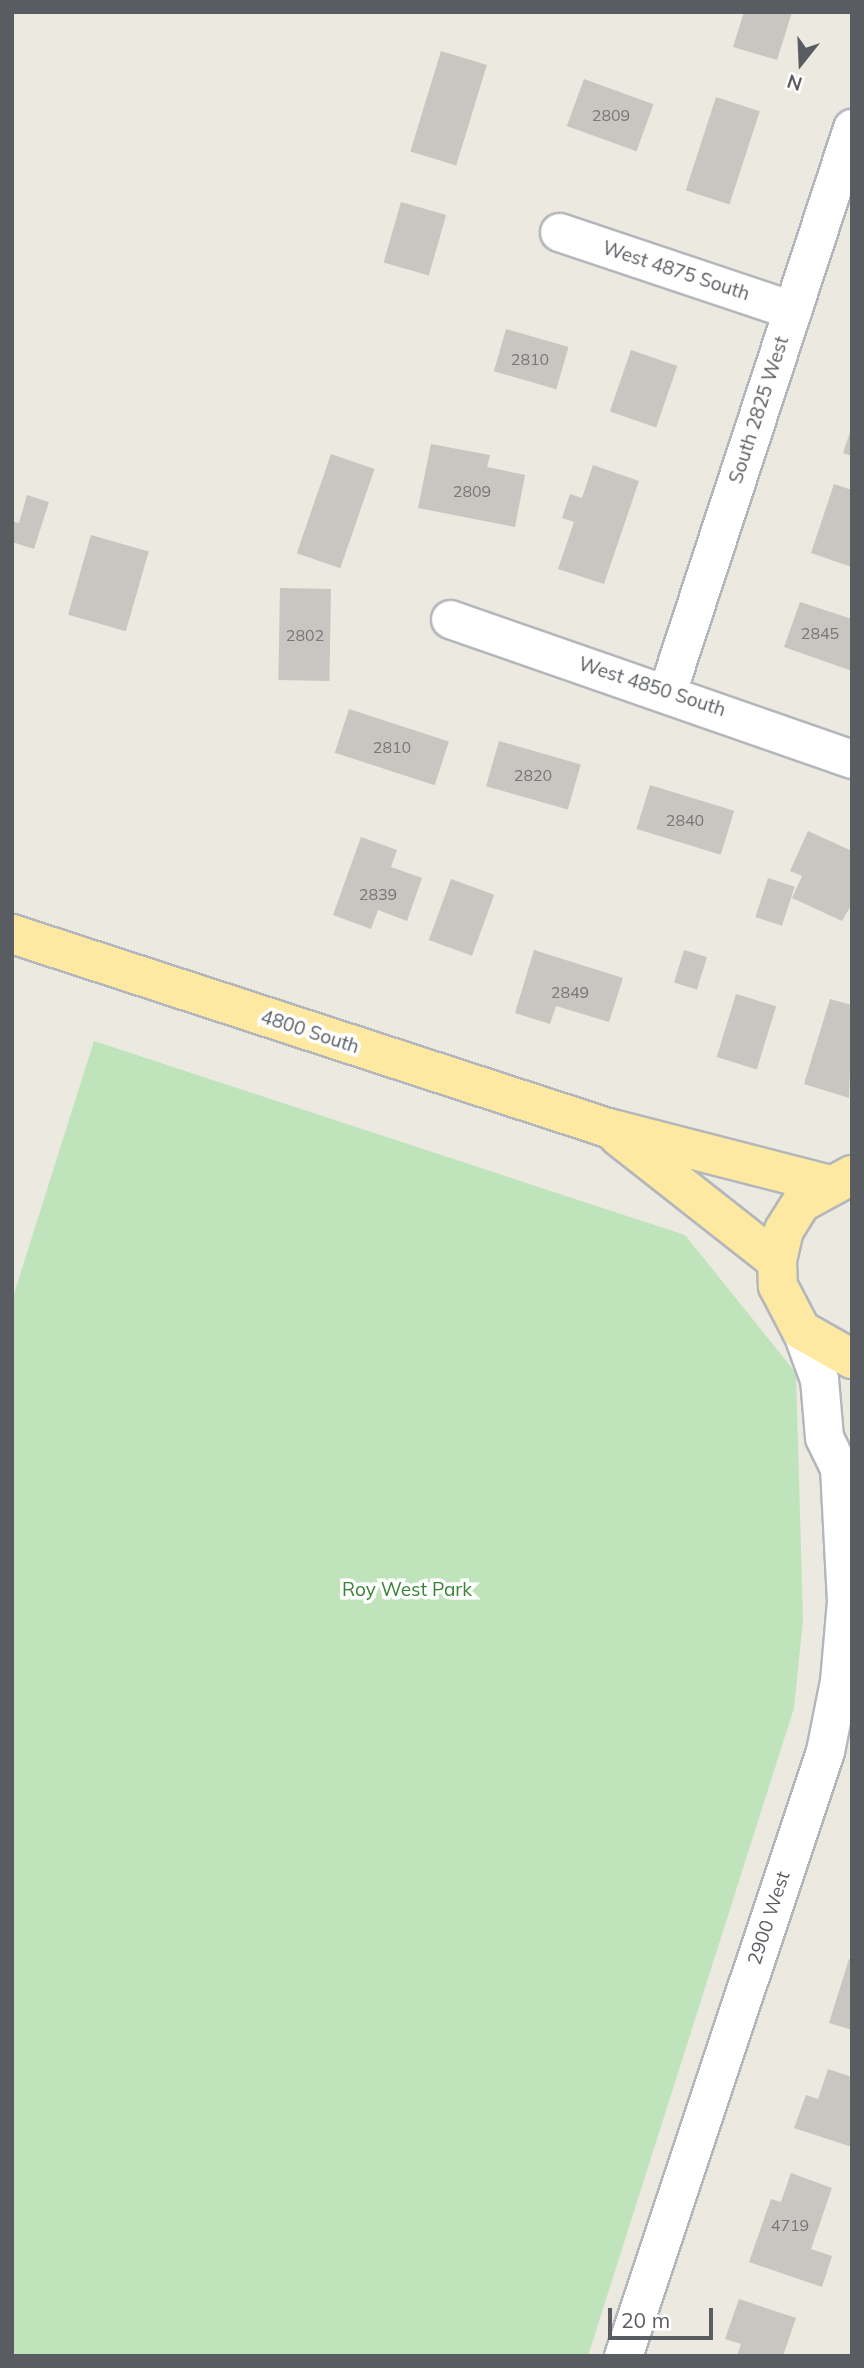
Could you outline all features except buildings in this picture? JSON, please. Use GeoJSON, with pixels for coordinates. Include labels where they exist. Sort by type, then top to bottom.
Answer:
{"type":"FeatureCollection","features":[{"type":"Feature","properties":{"kind":"main road","name":"4800 South"},"geometry":{"type":"LineString","coordinates":[[12,933],[608,1128],[839,1179]]}},
{"type":"Feature","properties":{"kind":"main road","name":"4800 South"},"geometry":{"type":"LineString","coordinates":[[608,1128],[776,1261]]}},
{"type":"Feature","properties":{"kind":"main road"},"geometry":{"type":"LineString","coordinates":[[839,1179],[801,1203],[784,1230],[776,1261],[787,1310],[801,1330],[852,1359]]}},
{"type":"Feature","properties":{"kind":"street","name":"South 2825 West"},"geometry":{"type":"LineString","coordinates":[[667,692],[852,128]]}},
{"type":"Feature","properties":{"kind":"street","name":"West 4875 South"},"geometry":{"type":"LineString","coordinates":[[559,232],[792,310]]}},
{"type":"Feature","properties":{"kind":"street","name":"West 4850 South"},"geometry":{"type":"LineString","coordinates":[[450,619],[667,692],[852,759]]}},
{"type":"Feature","properties":{"kind":"street"},"geometry":{"type":"LineString","coordinates":[[801,1330],[819,1379],[824,1437],[845,1458]]}},
{"type":"Feature","properties":{"kind":"street","name":"2900 West"},"geometry":{"type":"LineString","coordinates":[[624,2356],[825,1751],[846,1601],[845,1458]]}},
{"type":"Feature","properties":{"kind":"green space","name":"Roy West Park"},"geometry":{"type":"Polygon","coordinates":[[[94,1041],[685,1235],[796,1373],[803,1620],[794,1708],[588,2356],[12,2356],[12,1300],[94,1041]]]}}]}
